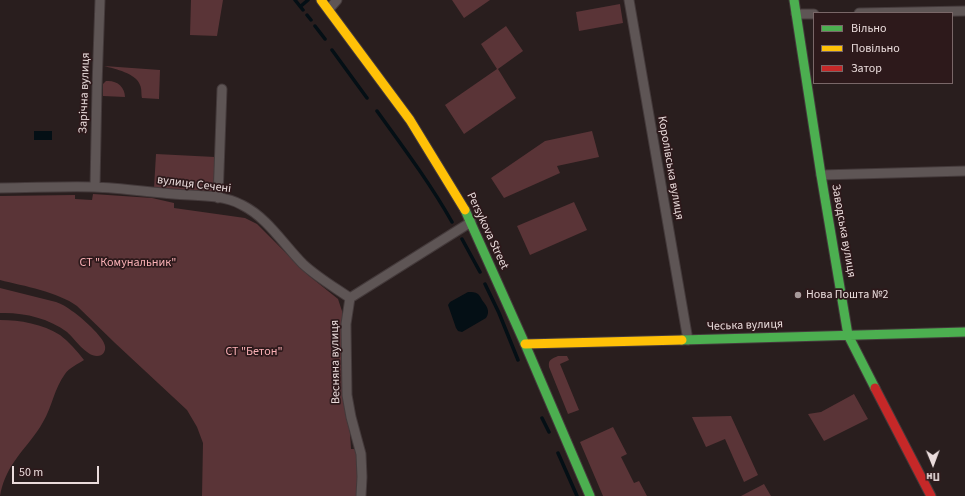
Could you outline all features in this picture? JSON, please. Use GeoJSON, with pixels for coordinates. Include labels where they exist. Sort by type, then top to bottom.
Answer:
{"type":"FeatureCollection","features":[{"type":"Feature","properties":{"kind":"street","name":"Зарічна вулиця"},"geometry":{"type":"LineString","coordinates":[[95,187],[100,0]]}},
{"type":"Feature","properties":{"kind":"street","name":"Persykova Street"},"geometry":{"type":"LineString","coordinates":[[321,0],[410,120],[457,196],[471,222],[590,496]]}},
{"type":"Feature","properties":{"kind":"street"},"geometry":{"type":"LineString","coordinates":[[329,9],[337,0]]}},
{"type":"Feature","properties":{"kind":"street","name":"Королівська вулиця"},"geometry":{"type":"LineString","coordinates":[[629,0],[688,340]]}},
{"type":"Feature","properties":{"kind":"street","name":"Заводська вулиця"},"geometry":{"type":"LineString","coordinates":[[794,0],[848,335],[931,496]]}},
{"type":"Feature","properties":{"kind":"street"},"geometry":{"type":"LineString","coordinates":[[912,12],[965,11]]}},
{"type":"Feature","properties":{"kind":"street"},"geometry":{"type":"LineString","coordinates":[[796,14],[813,14]]}},
{"type":"Feature","properties":{"kind":"street"},"geometry":{"type":"LineString","coordinates":[[218,198],[222,89]]}},
{"type":"Feature","properties":{"kind":"street"},"geometry":{"type":"LineString","coordinates":[[821,175],[965,171]]}},
{"type":"Feature","properties":{"kind":"street","name":"вулиця Сечені"},"geometry":{"type":"LineString","coordinates":[[0,188],[95,187],[218,198],[234,202],[257,214],[302,263],[317,276],[350,298]]}},
{"type":"Feature","properties":{"kind":"street"},"geometry":{"type":"LineString","coordinates":[[350,298],[471,222]]}},
{"type":"Feature","properties":{"kind":"street","name":"Весняна вулиця"},"geometry":{"type":"LineString","coordinates":[[350,298],[346,324],[347,395],[361,454],[361,496]]}},
{"type":"Feature","properties":{"kind":"street","name":"Чеська вулиця"},"geometry":{"type":"LineString","coordinates":[[525,344],[965,332]]}},
{"type":"Feature","properties":{"kind":"green space"},"geometry":{"type":"Polygon","coordinates":[[[191,0],[223,0],[217,36],[190,35],[191,0]]]}},
{"type":"Feature","properties":{"kind":"green space"},"geometry":{"type":"Polygon","coordinates":[[[452,0],[490,0],[464,18],[452,0]]]}},
{"type":"Feature","properties":{"kind":"green space"},"geometry":{"type":"Polygon","coordinates":[[[620,4],[623,23],[579,31],[576,12],[620,4]]]}},
{"type":"Feature","properties":{"kind":"green space"},"geometry":{"type":"Polygon","coordinates":[[[506,26],[523,51],[498,69],[516,98],[464,134],[445,105],[497,69],[481,44],[506,26]]]}},
{"type":"Feature","properties":{"kind":"green space"},"geometry":{"type":"Polygon","coordinates":[[[104,66],[160,70],[159,99],[142,98],[141,87],[134,77],[125,72],[104,66]]]}},
{"type":"Feature","properties":{"kind":"green space"},"geometry":{"type":"Polygon","coordinates":[[[106,81],[114,82],[120,85],[124,90],[125,97],[103,96],[103,84],[106,81]]]}},
{"type":"Feature","properties":{"kind":"green space"},"geometry":{"type":"Polygon","coordinates":[[[592,131],[599,157],[557,166],[560,173],[504,198],[491,178],[545,141],[592,131]]]}},
{"type":"Feature","properties":{"kind":"green space"},"geometry":{"type":"Polygon","coordinates":[[[156,154],[215,157],[214,193],[154,188],[156,154]]]}},
{"type":"Feature","properties":{"kind":"green space","name":"СТ \"Бетон\""},"geometry":{"type":"Polygon","coordinates":[[[93,194],[152,198],[174,203],[174,208],[245,218],[257,224],[308,275],[338,299],[342,311],[342,347],[346,411],[351,449],[356,449],[358,469],[356,496],[202,496],[203,443],[197,427],[187,410],[77,306],[51,293],[0,280],[0,196],[75,195],[75,199],[92,200],[93,194]]]}},
{"type":"Feature","properties":{"kind":"green space"},"geometry":{"type":"Polygon","coordinates":[[[574,202],[587,230],[530,255],[517,226],[574,202]]]}},
{"type":"Feature","properties":{"kind":"green space"},"geometry":{"type":"Polygon","coordinates":[[[0,288],[56,302],[66,307],[86,322],[101,337],[105,346],[104,353],[97,356],[89,353],[67,332],[52,323],[26,315],[0,313],[0,288]]]}},
{"type":"Feature","properties":{"kind":"green space"},"geometry":{"type":"Polygon","coordinates":[[[0,320],[31,323],[53,331],[67,341],[84,360],[69,370],[61,380],[43,422],[9,470],[3,483],[0,496],[0,320]]]}},
{"type":"Feature","properties":{"kind":"green space"},"geometry":{"type":"Polygon","coordinates":[[[558,356],[567,356],[569,360],[560,364],[579,410],[568,414],[549,367],[550,361],[558,356]]]}},
{"type":"Feature","properties":{"kind":"green space"},"geometry":{"type":"Polygon","coordinates":[[[854,394],[868,419],[824,441],[808,414],[821,412],[854,394]]]}},
{"type":"Feature","properties":{"kind":"green space"},"geometry":{"type":"Polygon","coordinates":[[[731,416],[758,475],[744,482],[725,439],[706,447],[692,417],[731,416]]]}},
{"type":"Feature","properties":{"kind":"green space"},"geometry":{"type":"Polygon","coordinates":[[[613,427],[627,454],[621,457],[634,483],[639,481],[647,496],[603,496],[580,442],[613,427]]]}},
{"type":"Feature","properties":{"kind":"green space"},"geometry":{"type":"Polygon","coordinates":[[[764,484],[771,496],[741,496],[764,484]]]}},
{"type":"Feature","properties":{"kind":"shaded area"},"geometry":{"type":"Polygon","coordinates":[[[34,131],[52,131],[52,140],[34,140],[34,131]]]}},
{"type":"Feature","properties":{"kind":"shaded area"},"geometry":{"type":"Polygon","coordinates":[[[468,292],[475,292],[478,294],[486,306],[488,313],[486,318],[462,332],[458,331],[456,328],[448,305],[450,302],[468,292]]]}},
{"type":"Feature","properties":{"kind":"waterway"},"geometry":{"type":"LineString","coordinates":[[295,0],[303,10]]}},
{"type":"Feature","properties":{"kind":"waterway"},"geometry":{"type":"LineString","coordinates":[[301,6],[308,0]]}},
{"type":"Feature","properties":{"kind":"waterway"},"geometry":{"type":"LineString","coordinates":[[307,15],[311,20]]}},
{"type":"Feature","properties":{"kind":"waterway"},"geometry":{"type":"LineString","coordinates":[[315,26],[325,39]]}},
{"type":"Feature","properties":{"kind":"waterway"},"geometry":{"type":"LineString","coordinates":[[332,50],[367,98]]}},
{"type":"Feature","properties":{"kind":"waterway"},"geometry":{"type":"LineString","coordinates":[[377,111],[425,179],[452,222]]}},
{"type":"Feature","properties":{"kind":"waterway"},"geometry":{"type":"LineString","coordinates":[[462,239],[480,272]]}},
{"type":"Feature","properties":{"kind":"waterway"},"geometry":{"type":"LineString","coordinates":[[485,284],[499,313],[518,360]]}},
{"type":"Feature","properties":{"kind":"waterway"},"geometry":{"type":"LineString","coordinates":[[542,418],[549,432]]}},
{"type":"Feature","properties":{"kind":"waterway"},"geometry":{"type":"LineString","coordinates":[[558,453],[577,496]]}},
{"type":"Feature","properties":{"kind":"traffic: fast"},"geometry":{"type":"LineString","coordinates":[[794,0],[848,335],[875,388]]}},
{"type":"Feature","properties":{"kind":"traffic: fast"},"geometry":{"type":"LineString","coordinates":[[465,210],[525,344],[590,496]]}},
{"type":"Feature","properties":{"kind":"traffic: fast"},"geometry":{"type":"LineString","coordinates":[[682,340],[965,332]]}},
{"type":"Feature","properties":{"kind":"traffic: slow"},"geometry":{"type":"LineString","coordinates":[[321,0],[410,120],[465,210]]}},
{"type":"Feature","properties":{"kind":"traffic: slow"},"geometry":{"type":"LineString","coordinates":[[525,344],[682,340]]}},
{"type":"Feature","properties":{"kind":"traffic: jam"},"geometry":{"type":"LineString","coordinates":[[875,388],[931,496]]}},
{"type":"Feature","properties":{"kind":"place","name":"Нова Пошта №2"},"geometry":{"type":"Point","coordinates":[798,295]}},
{"type":"Feature","properties":{"kind":"park label","name":"СТ \"Комунальник\""},"geometry":{"type":"Point","coordinates":[128,263]}}]}
